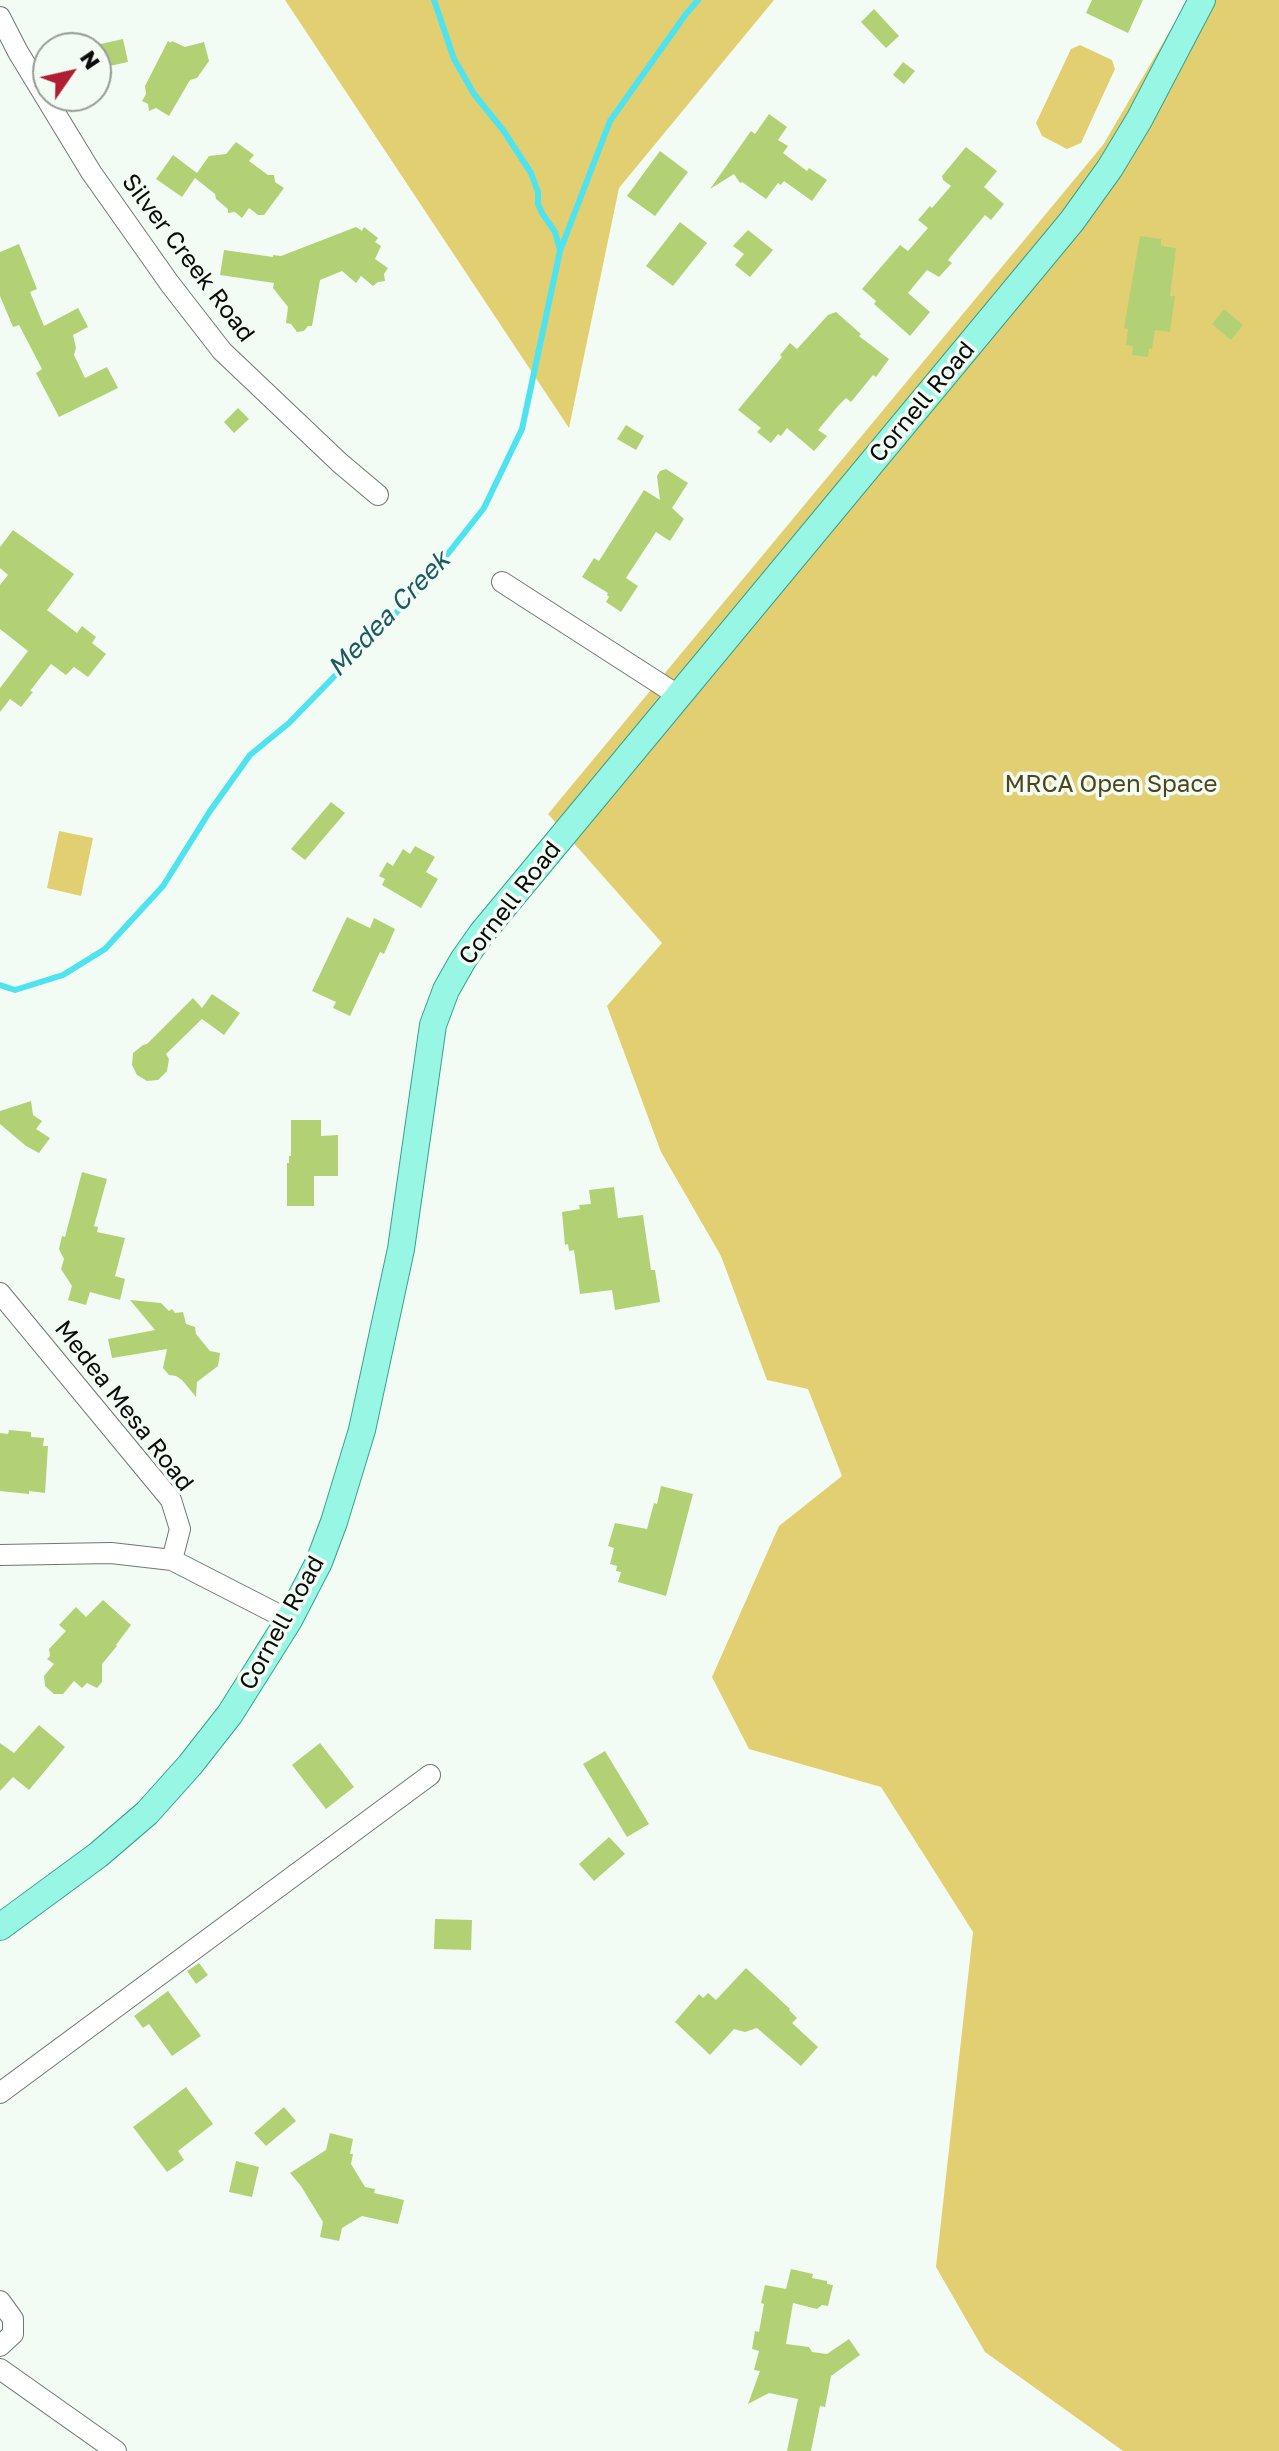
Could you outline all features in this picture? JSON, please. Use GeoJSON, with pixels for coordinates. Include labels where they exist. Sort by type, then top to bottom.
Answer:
{"type":"FeatureCollection","features":[{"type":"Feature","properties":{"kind":"main road","name":"Cornell Road"},"geometry":{"type":"LineString","coordinates":[[0,1927],[98,1855],[147,1813],[190,1765],[230,1714],[289,1620],[319,1562],[362,1430],[401,1249],[433,1025],[446,990],[482,933],[1072,221],[1139,120],[1202,0]]}},
{"type":"Feature","properties":{"kind":"street","name":"Silver Creek Road"},"geometry":{"type":"LineString","coordinates":[[0,17],[91,172],[170,284],[233,361],[378,495]]}},
{"type":"Feature","properties":{"kind":"street"},"geometry":{"type":"LineString","coordinates":[[502,582],[679,696]]}},
{"type":"Feature","properties":{"kind":"street","name":"Medea Mesa Road"},"geometry":{"type":"LineString","coordinates":[[0,1293],[171,1500],[180,1529],[172,1560]]}},
{"type":"Feature","properties":{"kind":"street"},"geometry":{"type":"LineString","coordinates":[[1,1561],[111,1553],[172,1560],[289,1620]]}},
{"type":"Feature","properties":{"kind":"street"},"geometry":{"type":"LineString","coordinates":[[0,2093],[430,1775]]}},
{"type":"Feature","properties":{"kind":"street"},"geometry":{"type":"LineString","coordinates":[[0,2301],[13,2319],[13,2334],[0,2346]]}},
{"type":"Feature","properties":{"kind":"street"},"geometry":{"type":"LineString","coordinates":[[0,2369],[116,2451]]}},
{"type":"Feature","properties":{"kind":"green space"},"geometry":{"type":"Polygon","coordinates":[[[285,0],[774,0],[619,188],[569,428],[285,0]]]}},
{"type":"Feature","properties":{"kind":"green space","name":"MRCA Open Space"},"geometry":{"type":"Polygon","coordinates":[[[1188,0],[1279,0],[1279,2451],[1123,2451],[985,2352],[936,2267],[973,1932],[881,1787],[749,1749],[712,1677],[779,1526],[842,1476],[808,1389],[767,1380],[721,1256],[661,1152],[607,1006],[662,943],[548,814],[1103,145],[1188,0]]]}},
{"type":"Feature","properties":{"kind":"green space"},"geometry":{"type":"Polygon","coordinates":[[[1080,45],[1112,60],[1115,69],[1081,143],[1067,149],[1042,136],[1036,123],[1071,49],[1080,45]]]}},
{"type":"Feature","properties":{"kind":"green space"},"geometry":{"type":"Polygon","coordinates":[[[59,831],[93,838],[81,896],[47,888],[59,831]]]}},
{"type":"Feature","properties":{"kind":"building"},"geometry":{"type":"Polygon","coordinates":[[[1092,0],[1143,0],[1128,33],[1086,13],[1092,0]]]}},
{"type":"Feature","properties":{"kind":"building"},"geometry":{"type":"Polygon","coordinates":[[[874,9],[899,36],[886,48],[861,22],[874,9]]]}},
{"type":"Feature","properties":{"kind":"building"},"geometry":{"type":"Polygon","coordinates":[[[123,39],[128,62],[112,66],[112,41],[123,39]]]}},
{"type":"Feature","properties":{"kind":"building"},"geometry":{"type":"Polygon","coordinates":[[[168,41],[185,47],[204,42],[209,61],[197,78],[190,80],[169,116],[156,108],[149,111],[148,104],[142,101],[146,94],[145,86],[168,41]]]}},
{"type":"Feature","properties":{"kind":"building"},"geometry":{"type":"Polygon","coordinates":[[[903,62],[915,71],[904,84],[893,75],[903,62]]]}},
{"type":"Feature","properties":{"kind":"building"},"geometry":{"type":"Polygon","coordinates":[[[769,114],[787,127],[778,140],[788,146],[783,153],[807,171],[809,168],[827,180],[812,201],[784,181],[781,185],[778,183],[766,199],[740,183],[734,174],[710,189],[751,131],[755,134],[769,114]]]}},
{"type":"Feature","properties":{"kind":"building"},"geometry":{"type":"Polygon","coordinates":[[[236,142],[254,155],[249,161],[268,175],[274,175],[275,182],[284,188],[264,215],[258,215],[249,208],[242,218],[235,212],[228,213],[215,194],[195,178],[182,197],[156,179],[173,155],[197,173],[209,156],[226,154],[236,142]]]}},
{"type":"Feature","properties":{"kind":"building"},"geometry":{"type":"Polygon","coordinates":[[[966,147],[997,171],[984,187],[1004,204],[991,220],[985,215],[948,260],[952,263],[939,277],[927,270],[908,293],[930,312],[910,336],[862,289],[900,245],[908,251],[928,228],[918,220],[951,186],[942,176],[966,147]]]}},
{"type":"Feature","properties":{"kind":"building"},"geometry":{"type":"Polygon","coordinates":[[[660,151],[688,172],[655,216],[627,196],[660,151]]]}},
{"type":"Feature","properties":{"kind":"building"},"geometry":{"type":"Polygon","coordinates":[[[680,222],[707,243],[673,286],[646,266],[680,222]]]}},
{"type":"Feature","properties":{"kind":"building"},"geometry":{"type":"Polygon","coordinates":[[[356,227],[362,231],[364,227],[378,238],[375,242],[381,246],[375,259],[388,268],[384,274],[385,281],[373,286],[361,276],[356,283],[342,271],[320,280],[312,326],[304,331],[297,332],[286,323],[288,307],[273,288],[274,283],[220,275],[224,250],[281,256],[356,227]]]}},
{"type":"Feature","properties":{"kind":"building"},"geometry":{"type":"Polygon","coordinates":[[[748,230],[773,250],[750,277],[735,265],[744,254],[733,246],[748,230]]]}},
{"type":"Feature","properties":{"kind":"building"},"geometry":{"type":"Polygon","coordinates":[[[1140,236],[1161,239],[1161,246],[1176,248],[1170,296],[1175,296],[1170,332],[1155,330],[1148,357],[1132,355],[1133,346],[1126,345],[1128,329],[1124,328],[1140,236]]]}},
{"type":"Feature","properties":{"kind":"building"},"geometry":{"type":"Polygon","coordinates":[[[19,244],[37,289],[30,292],[44,326],[78,308],[88,327],[73,335],[74,355],[85,378],[107,367],[118,388],[59,417],[36,373],[42,369],[19,325],[13,327],[0,296],[0,252],[19,244]]]}},
{"type":"Feature","properties":{"kind":"building"},"geometry":{"type":"Polygon","coordinates":[[[1224,309],[1243,325],[1231,340],[1212,324],[1224,309]]]}},
{"type":"Feature","properties":{"kind":"building"},"geometry":{"type":"Polygon","coordinates":[[[836,312],[861,334],[859,336],[889,359],[851,402],[846,398],[818,430],[827,436],[814,451],[787,428],[771,443],[757,432],[761,428],[738,410],[790,343],[797,349],[828,315],[836,312]]]}},
{"type":"Feature","properties":{"kind":"building"},"geometry":{"type":"Polygon","coordinates":[[[238,408],[249,419],[234,433],[224,422],[238,408]]]}},
{"type":"Feature","properties":{"kind":"building"},"geometry":{"type":"Polygon","coordinates":[[[626,425],[644,436],[636,450],[617,439],[626,425]]]}},
{"type":"Feature","properties":{"kind":"building"},"geometry":{"type":"Polygon","coordinates":[[[666,469],[688,483],[672,508],[684,519],[670,541],[656,532],[626,578],[638,586],[621,612],[606,602],[608,593],[582,577],[594,558],[599,561],[644,490],[660,500],[657,476],[666,469]]]}},
{"type":"Feature","properties":{"kind":"building"},"geometry":{"type":"Polygon","coordinates":[[[13,530],[74,574],[47,610],[77,633],[82,626],[96,637],[92,643],[106,654],[88,677],[74,667],[66,675],[51,664],[21,707],[10,699],[0,712],[0,688],[28,651],[0,629],[0,585],[8,575],[0,568],[0,547],[13,530]]]}},
{"type":"Feature","properties":{"kind":"building"},"geometry":{"type":"Polygon","coordinates":[[[331,802],[345,813],[305,860],[291,849],[331,802]]]}},
{"type":"Feature","properties":{"kind":"building"},"geometry":{"type":"Polygon","coordinates":[[[415,846],[435,857],[426,872],[438,879],[421,908],[382,885],[385,879],[379,876],[387,862],[393,866],[403,849],[410,854],[415,846]]]}},
{"type":"Feature","properties":{"kind":"building"},"geometry":{"type":"Polygon","coordinates":[[[347,917],[370,928],[374,918],[395,929],[384,954],[380,952],[350,1016],[333,1008],[336,1002],[312,991],[347,917]]]}},
{"type":"Feature","properties":{"kind":"building"},"geometry":{"type":"Polygon","coordinates":[[[212,994],[240,1013],[224,1035],[202,1019],[166,1054],[169,1059],[167,1071],[158,1080],[147,1081],[137,1075],[132,1065],[133,1053],[147,1044],[193,998],[202,1008],[212,994]]]}},
{"type":"Feature","properties":{"kind":"building"},"geometry":{"type":"Polygon","coordinates":[[[31,1101],[33,1115],[42,1121],[36,1129],[50,1138],[39,1153],[0,1124],[0,1111],[31,1101]]]}},
{"type":"Feature","properties":{"kind":"building"},"geometry":{"type":"Polygon","coordinates":[[[291,1120],[321,1120],[321,1136],[338,1135],[338,1176],[314,1176],[314,1206],[287,1206],[291,1120]]]}},
{"type":"Feature","properties":{"kind":"building"},"geometry":{"type":"Polygon","coordinates":[[[82,1172],[107,1179],[94,1226],[98,1227],[97,1232],[125,1238],[115,1276],[125,1279],[120,1300],[90,1292],[86,1305],[68,1300],[72,1286],[61,1269],[64,1259],[59,1249],[82,1172]]]}},
{"type":"Feature","properties":{"kind":"building"},"geometry":{"type":"Polygon","coordinates":[[[614,1187],[618,1218],[643,1215],[651,1270],[655,1270],[660,1302],[615,1310],[612,1290],[580,1294],[574,1250],[569,1251],[568,1244],[565,1245],[562,1212],[591,1204],[589,1190],[614,1187]]]}},
{"type":"Feature","properties":{"kind":"building"},"geometry":{"type":"Polygon","coordinates":[[[130,1300],[161,1303],[169,1311],[183,1312],[186,1324],[195,1327],[196,1334],[210,1351],[220,1353],[218,1366],[197,1382],[196,1397],[182,1380],[169,1375],[163,1368],[167,1349],[112,1358],[108,1339],[155,1330],[130,1300]]]}},
{"type":"Feature","properties":{"kind":"building"},"geometry":{"type":"Polygon","coordinates":[[[9,1430],[31,1432],[31,1437],[44,1438],[43,1446],[48,1446],[45,1493],[0,1491],[0,1433],[8,1434],[9,1430]]]}},
{"type":"Feature","properties":{"kind":"building"},"geometry":{"type":"Polygon","coordinates":[[[661,1486],[693,1494],[666,1596],[618,1582],[621,1572],[616,1571],[617,1566],[610,1564],[614,1548],[608,1546],[615,1523],[647,1529],[661,1486]]]}},
{"type":"Feature","properties":{"kind":"building"},"geometry":{"type":"Polygon","coordinates":[[[103,1600],[131,1625],[102,1664],[102,1682],[97,1688],[87,1683],[82,1688],[74,1681],[63,1694],[54,1694],[45,1686],[44,1676],[54,1664],[47,1659],[49,1649],[66,1631],[59,1625],[76,1607],[86,1617],[103,1600]]]}},
{"type":"Feature","properties":{"kind":"building"},"geometry":{"type":"Polygon","coordinates":[[[39,1725],[65,1747],[29,1790],[13,1777],[0,1791],[0,1743],[14,1753],[39,1725]]]}},
{"type":"Feature","properties":{"kind":"building"},"geometry":{"type":"Polygon","coordinates":[[[320,1743],[354,1787],[326,1809],[292,1765],[320,1743]]]}},
{"type":"Feature","properties":{"kind":"building"},"geometry":{"type":"Polygon","coordinates":[[[605,1751],[649,1824],[627,1837],[583,1764],[605,1751]]]}},
{"type":"Feature","properties":{"kind":"building"},"geometry":{"type":"Polygon","coordinates":[[[609,1837],[625,1854],[594,1881],[579,1864],[609,1837]]]}},
{"type":"Feature","properties":{"kind":"building"},"geometry":{"type":"Polygon","coordinates":[[[435,1919],[472,1920],[471,1950],[434,1949],[435,1919]]]}},
{"type":"Feature","properties":{"kind":"building"},"geometry":{"type":"Polygon","coordinates":[[[199,1963],[208,1975],[196,1984],[187,1971],[199,1963]]]}},
{"type":"Feature","properties":{"kind":"building"},"geometry":{"type":"Polygon","coordinates":[[[746,1968],[790,2009],[797,2018],[792,2023],[818,2047],[801,2066],[757,2028],[745,2032],[734,2029],[710,2055],[675,2022],[699,1994],[703,1998],[708,1993],[716,2000],[746,1968]]]}},
{"type":"Feature","properties":{"kind":"building"},"geometry":{"type":"Polygon","coordinates":[[[168,1991],[201,2036],[172,2056],[149,2024],[143,2028],[134,2016],[168,1991]]]}},
{"type":"Feature","properties":{"kind":"building"},"geometry":{"type":"Polygon","coordinates":[[[186,2087],[213,2124],[178,2151],[184,2160],[167,2172],[133,2127],[186,2087]]]}},
{"type":"Feature","properties":{"kind":"building"},"geometry":{"type":"Polygon","coordinates":[[[284,2107],[296,2121],[266,2146],[254,2133],[284,2107]]]}},
{"type":"Feature","properties":{"kind":"building"},"geometry":{"type":"Polygon","coordinates":[[[330,2133],[353,2139],[351,2164],[365,2187],[375,2189],[374,2193],[404,2200],[398,2224],[362,2216],[342,2228],[339,2241],[320,2237],[323,2222],[290,2173],[326,2150],[330,2133]]]}},
{"type":"Feature","properties":{"kind":"building"},"geometry":{"type":"Polygon","coordinates":[[[236,2161],[259,2167],[252,2197],[229,2192],[236,2161]]]}},
{"type":"Feature","properties":{"kind":"building"},"geometry":{"type":"Polygon","coordinates":[[[791,2269],[813,2274],[812,2278],[833,2285],[828,2306],[822,2305],[817,2309],[793,2303],[786,2344],[809,2347],[812,2352],[827,2354],[849,2339],[860,2355],[831,2376],[825,2407],[820,2406],[811,2451],[787,2451],[798,2399],[769,2393],[748,2404],[760,2371],[754,2370],[759,2351],[752,2349],[755,2331],[759,2332],[765,2285],[786,2289],[791,2269]]]}},
{"type":"Feature","properties":{"kind":"waterway"},"geometry":{"type":"LineString","coordinates":[[434,0],[454,59],[474,94],[503,130],[531,173],[538,192],[538,204],[555,232],[560,250]]}},
{"type":"Feature","properties":{"kind":"waterway","name":"Medea Creek"},"geometry":{"type":"LineString","coordinates":[[0,985],[15,990],[63,975],[105,949],[163,886],[250,755],[289,723],[424,584],[484,508],[522,429],[560,251],[610,121],[698,0]]}}]}
